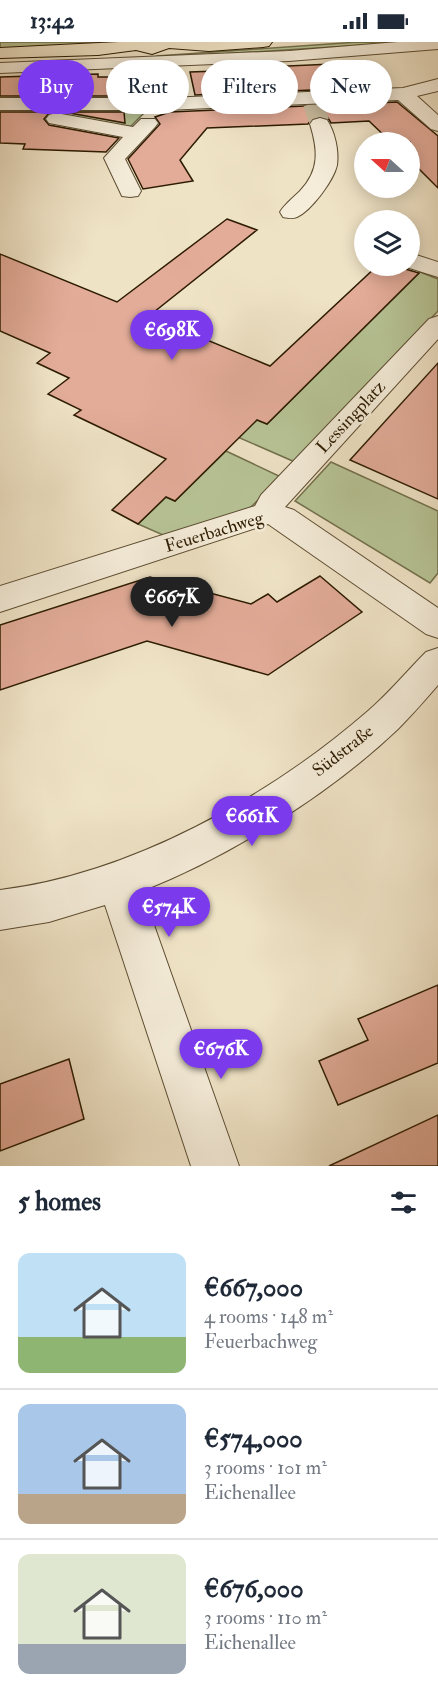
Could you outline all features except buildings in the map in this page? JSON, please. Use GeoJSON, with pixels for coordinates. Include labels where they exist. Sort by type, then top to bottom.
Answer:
{"type":"FeatureCollection","features":[{"type":"Feature","properties":{"kind":"main road"},"geometry":{"type":"LineString","coordinates":[[0,52],[98,50],[136,44],[152,49],[167,43],[209,46],[263,42]]}},
{"type":"Feature","properties":{"kind":"street"},"geometry":{"type":"LineString","coordinates":[[0,68],[430,49]]}},
{"type":"Feature","properties":{"kind":"street"},"geometry":{"type":"LineString","coordinates":[[289,56],[307,89]]}},
{"type":"Feature","properties":{"kind":"street"},"geometry":{"type":"LineString","coordinates":[[189,103],[240,101],[307,89],[342,96],[403,94],[438,85]]}},
{"type":"Feature","properties":{"kind":"street"},"geometry":{"type":"LineString","coordinates":[[403,94],[438,125]]}},
{"type":"Feature","properties":{"kind":"street"},"geometry":{"type":"LineString","coordinates":[[0,104],[106,104]]}},
{"type":"Feature","properties":{"kind":"street"},"geometry":{"type":"LineString","coordinates":[[0,109],[137,134]]}},
{"type":"Feature","properties":{"kind":"street"},"geometry":{"type":"LineString","coordinates":[[130,191],[114,158],[156,114]]}},
{"type":"Feature","properties":{"kind":"street"},"geometry":{"type":"LineString","coordinates":[[291,212],[315,189],[325,174],[328,162],[320,124]]}},
{"type":"Feature","properties":{"kind":"street"},"geometry":{"type":"LineString","coordinates":[[420,264],[438,270]]}},
{"type":"Feature","properties":{"kind":"street","name":"Lessingplatz"},"geometry":{"type":"LineString","coordinates":[[268,513],[272,502],[438,324]]}},
{"type":"Feature","properties":{"kind":"street","name":"Feuerbachweg"},"geometry":{"type":"LineString","coordinates":[[0,599],[268,513],[283,518],[438,625]]}},
{"type":"Feature","properties":{"kind":"street","name":"Südstraße"},"geometry":{"type":"LineString","coordinates":[[0,910],[50,902],[118,881],[201,843],[294,789],[376,726],[438,662]]}},
{"type":"Feature","properties":{"kind":"street"},"geometry":{"type":"LineString","coordinates":[[118,881],[215,1166]]}},
{"type":"Feature","properties":{"kind":"green space"},"geometry":{"type":"Polygon","coordinates":[[[0,42],[106,42],[107,45],[0,48],[0,42]]]}},
{"type":"Feature","properties":{"kind":"green space"},"geometry":{"type":"Polygon","coordinates":[[[358,42],[395,43],[157,58],[157,56],[358,42]]]}},
{"type":"Feature","properties":{"kind":"green space"},"geometry":{"type":"Polygon","coordinates":[[[94,108],[106,108],[106,114],[143,114],[130,127],[53,114],[94,114],[94,108]]]}},
{"type":"Feature","properties":{"kind":"green space"},"geometry":{"type":"Polygon","coordinates":[[[420,272],[438,279],[438,311],[295,462],[233,435],[251,417],[267,424],[416,276],[420,276],[420,272]]]}},
{"type":"Feature","properties":{"kind":"green space"},"geometry":{"type":"Polygon","coordinates":[[[226,451],[281,477],[248,510],[163,535],[138,524],[166,497],[175,501],[226,451]]]}},
{"type":"Feature","properties":{"kind":"green space"},"geometry":{"type":"Polygon","coordinates":[[[331,462],[438,511],[438,573],[430,583],[295,501],[331,462]]]}},
{"type":"Feature","properties":{"kind":"tunnel"},"geometry":{"type":"LineString","coordinates":[[317,114],[320,124]]}}]}
